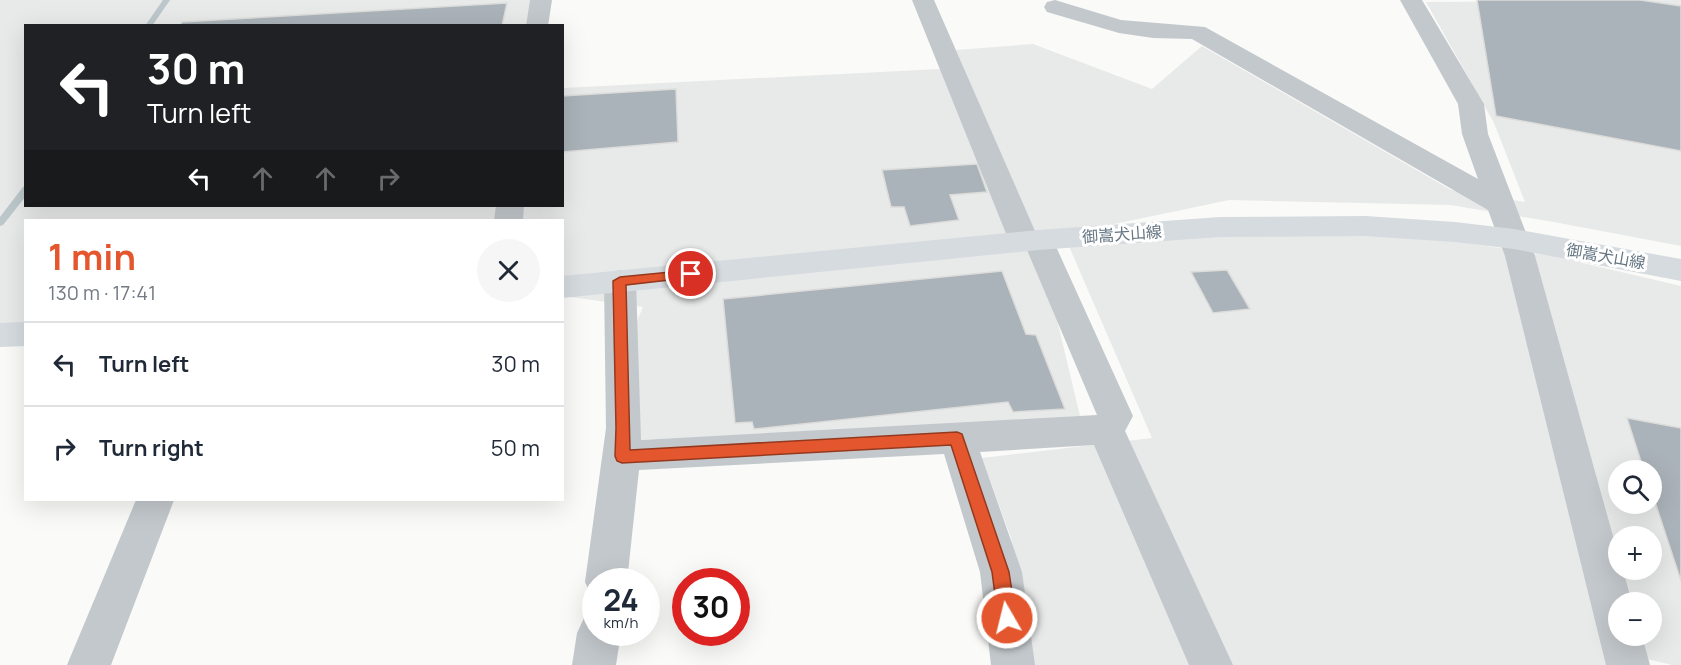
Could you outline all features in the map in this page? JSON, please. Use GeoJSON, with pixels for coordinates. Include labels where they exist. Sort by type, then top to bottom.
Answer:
{"type":"FeatureCollection","features":[{"type":"Feature","properties":{"kind":"main road","name":"御嵩犬山線"},"geometry":{"type":"LineString","coordinates":[[564,287],[1031,241],[1220,227],[1332,226],[1421,230],[1514,239],[1681,270]]}},
{"type":"Feature","properties":{"kind":"main road"},"geometry":{"type":"LineString","coordinates":[[0,335],[24,334]]}},
{"type":"Feature","properties":{"kind":"street"},"geometry":{"type":"LineString","coordinates":[[537,24],[541,0]]}},
{"type":"Feature","properties":{"kind":"street"},"geometry":{"type":"LineString","coordinates":[[924,0],[1031,241],[1115,416],[1106,430]]}},
{"type":"Feature","properties":{"kind":"street"},"geometry":{"type":"LineString","coordinates":[[1411,0],[1471,104],[1475,134],[1514,239],[1608,592]]}},
{"type":"Feature","properties":{"kind":"street"},"geometry":{"type":"LineString","coordinates":[[1055,7],[1119,26],[1153,31],[1197,32],[1500,204]]}},
{"type":"Feature","properties":{"kind":"street"},"geometry":{"type":"LineString","coordinates":[[608,568],[624,428],[620,281]]}},
{"type":"Feature","properties":{"kind":"street"},"geometry":{"type":"LineString","coordinates":[[622,456],[1106,430]]}},
{"type":"Feature","properties":{"kind":"street"},"geometry":{"type":"LineString","coordinates":[[1106,430],[1211,665]]}},
{"type":"Feature","properties":{"kind":"street"},"geometry":{"type":"LineString","coordinates":[[957,438],[1000,572],[1013,665]]}},
{"type":"Feature","properties":{"kind":"street"},"geometry":{"type":"LineString","coordinates":[[89,665],[155,501]]}},
{"type":"Feature","properties":{"kind":"street"},"geometry":{"type":"LineString","coordinates":[[594,665],[597,646]]}},
{"type":"Feature","properties":{"kind":"street"},"geometry":{"type":"LineString","coordinates":[[1623,646],[1628,665]]}},
{"type":"Feature","properties":{"kind":"shaded area"},"geometry":{"type":"Polygon","coordinates":[[[0,0],[541,0],[537,24],[24,24],[24,207],[564,207],[564,88],[960,68],[1033,230],[956,50],[1033,44],[1152,89],[1202,46],[1451,190],[1525,202],[1494,123],[1426,2],[1681,0],[1681,246],[1450,205],[1229,200],[1038,240],[1080,416],[948,426],[637,440],[631,335],[643,307],[564,296],[564,219],[24,219],[24,332],[0,334],[0,0]]]}},
{"type":"Feature","properties":{"kind":"shaded area"},"geometry":{"type":"Polygon","coordinates":[[[1393,232],[1553,256],[1681,286],[1681,665],[1626,654],[1628,665],[1031,665],[1011,538],[982,458],[1152,438],[1068,244],[1149,237],[1393,232]]]}},
{"type":"Feature","properties":{"kind":"building"},"geometry":{"type":"Polygon","coordinates":[[[1477,0],[1640,0],[1681,6],[1681,151],[1496,116],[1477,0]]]}},
{"type":"Feature","properties":{"kind":"building"},"geometry":{"type":"Polygon","coordinates":[[[507,3],[502,24],[180,24],[182,22],[507,3]]]}},
{"type":"Feature","properties":{"kind":"building"},"geometry":{"type":"Polygon","coordinates":[[[676,89],[678,142],[564,152],[564,96],[676,89]]]}},
{"type":"Feature","properties":{"kind":"building"},"geometry":{"type":"Polygon","coordinates":[[[977,164],[987,192],[950,195],[959,220],[910,226],[904,207],[891,207],[882,170],[977,164]]]}},
{"type":"Feature","properties":{"kind":"building"},"geometry":{"type":"Polygon","coordinates":[[[1227,270],[1250,309],[1213,313],[1191,272],[1227,270]]]}},
{"type":"Feature","properties":{"kind":"building"},"geometry":{"type":"Polygon","coordinates":[[[1002,271],[1026,334],[1036,335],[1065,409],[1013,412],[1008,402],[754,429],[752,422],[735,423],[723,299],[1002,271]]]}},
{"type":"Feature","properties":{"kind":"building"},"geometry":{"type":"Polygon","coordinates":[[[1627,418],[1681,428],[1681,581],[1659,514],[1662,514],[1662,460],[1640,460],[1627,418]]]}},
{"type":"Feature","properties":{"kind":"waterway"},"geometry":{"type":"LineString","coordinates":[[149,24],[167,0]]}},
{"type":"Feature","properties":{"kind":"waterway"},"geometry":{"type":"LineString","coordinates":[[0,223],[24,192]]}},
{"type":"Feature","properties":{"kind":"route"},"geometry":{"type":"LineString","coordinates":[[691,274],[620,281],[624,428],[622,456],[957,438],[1000,572],[1007,618]]}}]}
